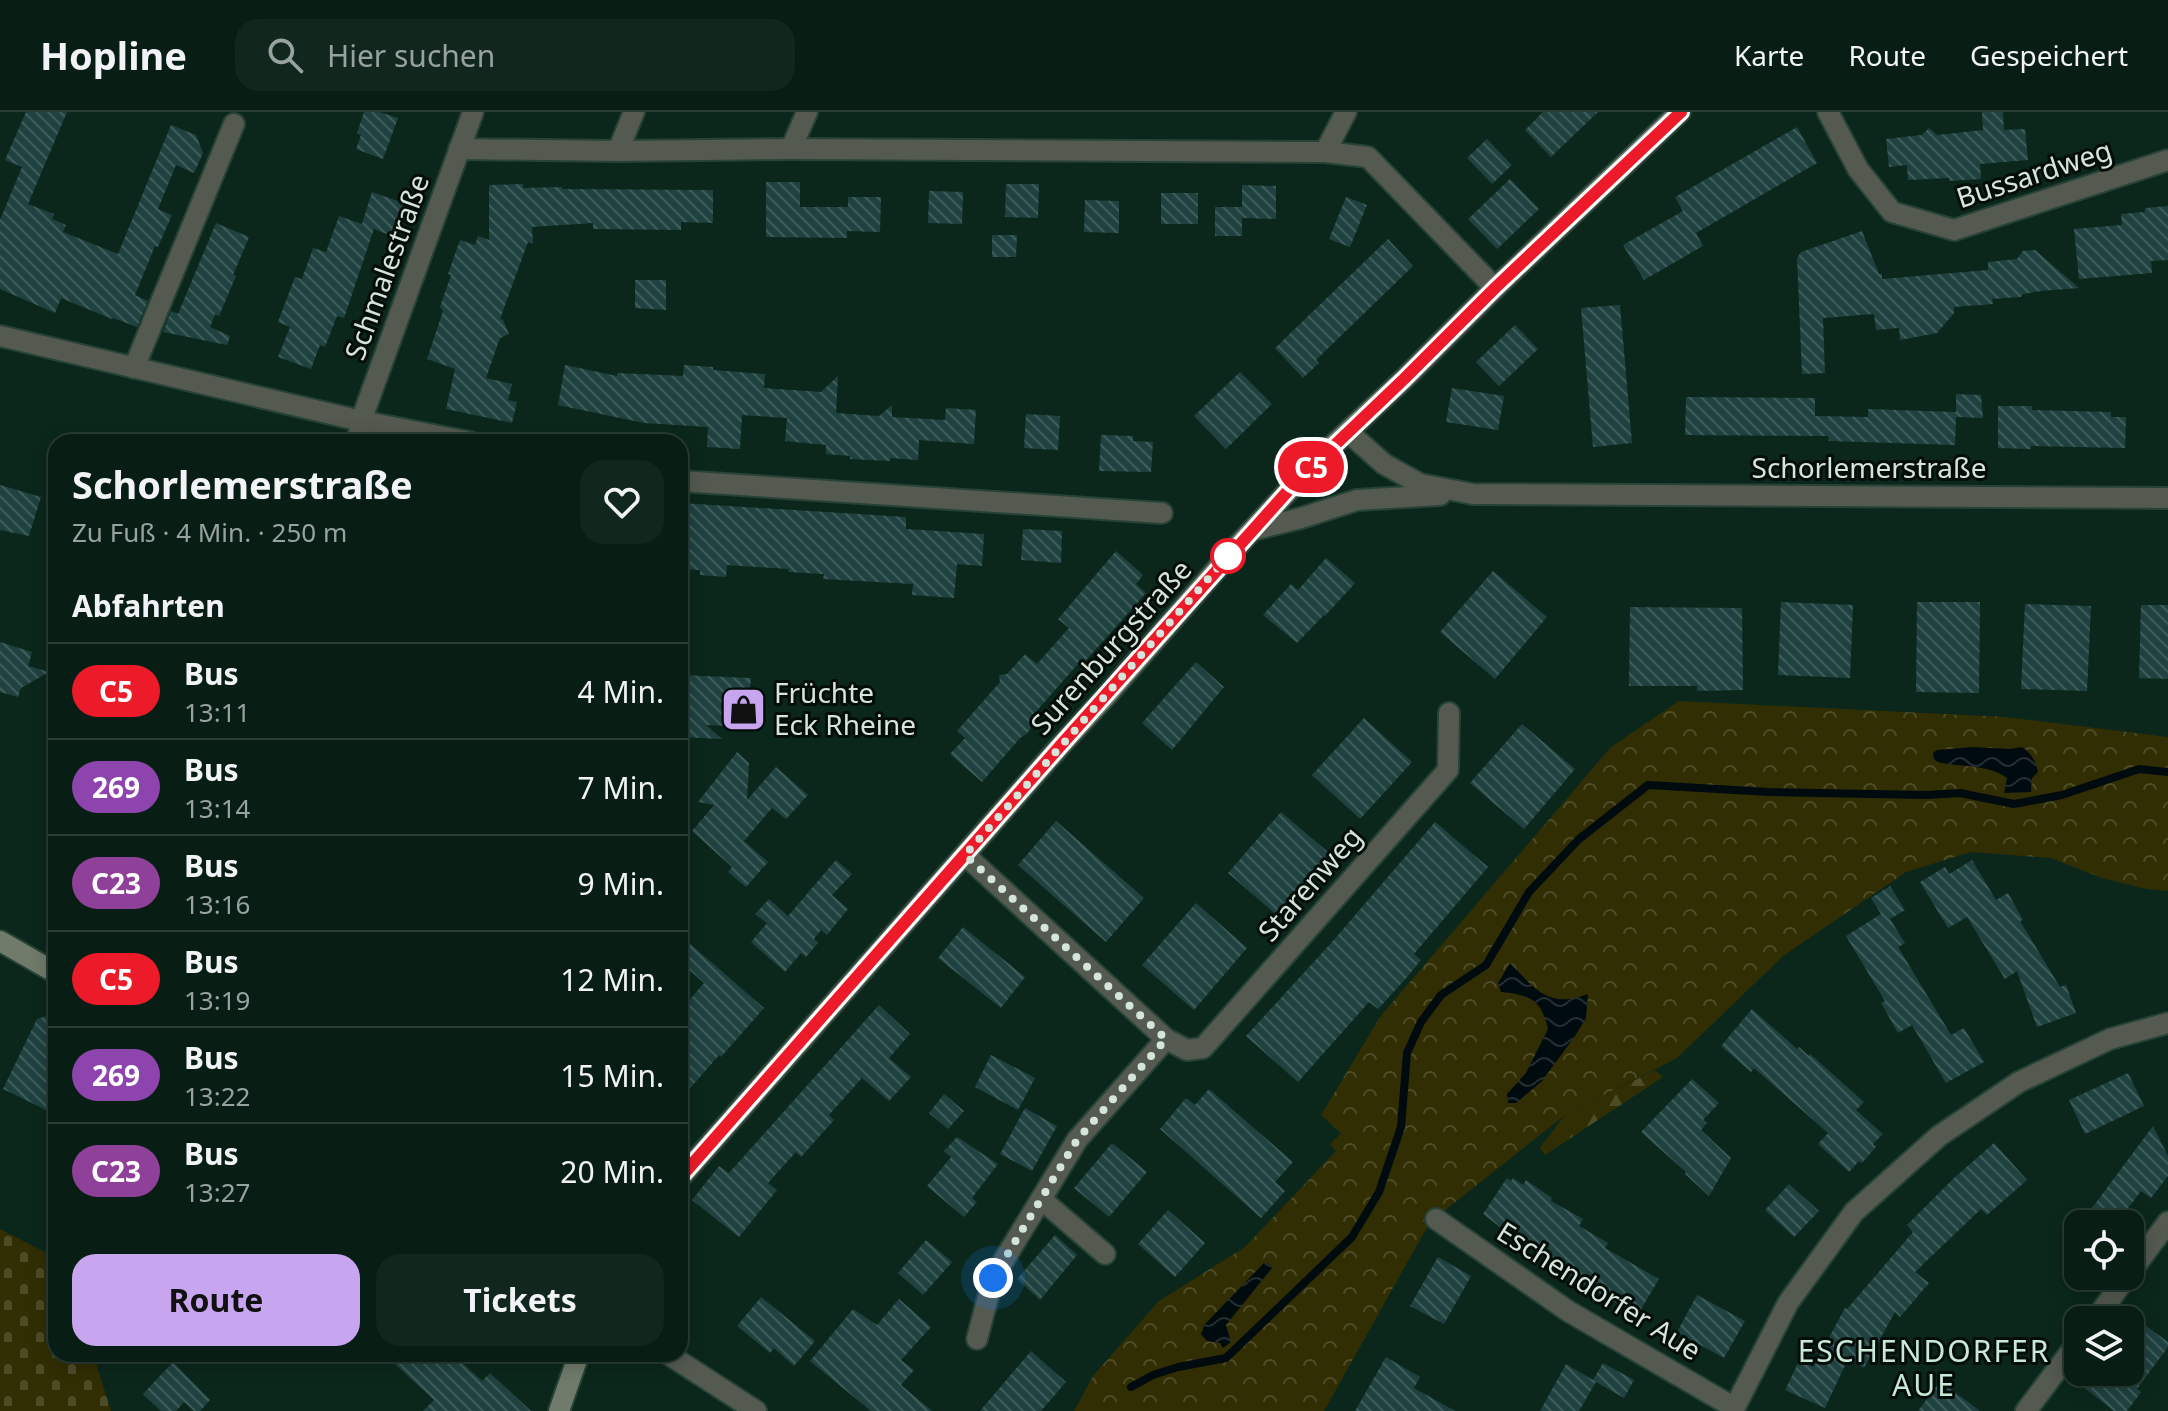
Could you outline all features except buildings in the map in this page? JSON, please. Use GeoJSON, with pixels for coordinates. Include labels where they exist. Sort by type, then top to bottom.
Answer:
{"type":"FeatureCollection","features":[{"type":"Feature","properties":{"kind":"street","name":"Schmalestraße"},"geometry":{"type":"LineString","coordinates":[[359,434],[473,112]]}},
{"type":"Feature","properties":{"kind":"street"},"geometry":{"type":"LineString","coordinates":[[618,151],[634,112]]}},
{"type":"Feature","properties":{"kind":"street"},"geometry":{"type":"LineString","coordinates":[[791,149],[807,112]]}},
{"type":"Feature","properties":{"kind":"street"},"geometry":{"type":"LineString","coordinates":[[1325,152],[1346,112]]}},
{"type":"Feature","properties":{"kind":"street","name":"Surenburgstraße"},"geometry":{"type":"LineString","coordinates":[[688,1169],[1315,462],[1680,112]]}},
{"type":"Feature","properties":{"kind":"street","name":"Bussardweg"},"geometry":{"type":"LineString","coordinates":[[1828,112],[1858,169],[1892,212],[1954,230],[2168,160]]}},
{"type":"Feature","properties":{"kind":"street"},"geometry":{"type":"LineString","coordinates":[[134,368],[234,124]]}},
{"type":"Feature","properties":{"kind":"street"},"geometry":{"type":"LineString","coordinates":[[459,149],[1325,152],[1368,157],[1495,288]]}},
{"type":"Feature","properties":{"kind":"street"},"geometry":{"type":"LineString","coordinates":[[0,336],[428,434]]}},
{"type":"Feature","properties":{"kind":"street","name":"Schorlemerstraße"},"geometry":{"type":"LineString","coordinates":[[1348,432],[1384,464],[1420,484],[1473,494]]}},
{"type":"Feature","properties":{"kind":"street"},"geometry":{"type":"LineString","coordinates":[[688,482],[1162,513]]}},
{"type":"Feature","properties":{"kind":"street","name":"Schorlemerstraße"},"geometry":{"type":"LineString","coordinates":[[1253,530],[1357,500],[1473,494],[2168,498]]}},
{"type":"Feature","properties":{"kind":"street","name":"Starenweg"},"geometry":{"type":"LineString","coordinates":[[965,855],[1166,1039],[1187,1050],[1203,1048],[1448,770],[1449,713]]}},
{"type":"Feature","properties":{"kind":"street"},"geometry":{"type":"LineString","coordinates":[[0,941],[48,968]]}},
{"type":"Feature","properties":{"kind":"street","name":"Eschendorfer Aue"},"geometry":{"type":"LineString","coordinates":[[1436,1219],[1568,1311],[1733,1409],[1788,1303],[1854,1212],[1939,1136],[2019,1082],[2110,1039],[2168,1023]]}},
{"type":"Feature","properties":{"kind":"street"},"geometry":{"type":"LineString","coordinates":[[977,1339],[993,1278],[1077,1140],[1166,1039]]}},
{"type":"Feature","properties":{"kind":"street"},"geometry":{"type":"LineString","coordinates":[[1041,1199],[1105,1254]]}},
{"type":"Feature","properties":{"kind":"street"},"geometry":{"type":"LineString","coordinates":[[2144,1254],[2168,1222]]}},
{"type":"Feature","properties":{"kind":"street"},"geometry":{"type":"LineString","coordinates":[[2026,1411],[2064,1361]]}},
{"type":"Feature","properties":{"kind":"street"},"geometry":{"type":"LineString","coordinates":[[559,1411],[576,1362]]}},
{"type":"Feature","properties":{"kind":"street"},"geometry":{"type":"LineString","coordinates":[[680,1362],[756,1411]]}},
{"type":"Feature","properties":{"kind":"green space"},"geometry":{"type":"Polygon","coordinates":[[[1679,701],[2005,717],[2168,737],[2168,891],[2102,878],[2051,858],[1971,852],[1906,872],[1783,956],[1677,1058],[1565,1115],[1449,1207],[1426,1229],[1324,1411],[1074,1411],[1093,1376],[1159,1301],[1245,1247],[1336,1151],[1330,1144],[1341,1133],[1321,1115],[1380,1017],[1611,747],[1679,701]]]}},
{"type":"Feature","properties":{"kind":"green space"},"geometry":{"type":"Polygon","coordinates":[[[1655,1070],[1663,1077],[1545,1155],[1540,1148],[1565,1115],[1655,1070]]]}},
{"type":"Feature","properties":{"kind":"green space"},"geometry":{"type":"Polygon","coordinates":[[[0,1229],[48,1254],[48,1362],[96,1362],[111,1411],[0,1411],[0,1229]]]}},
{"type":"Feature","properties":{"kind":"water"},"geometry":{"type":"Polygon","coordinates":[[[1972,747],[2025,749],[2033,758],[2038,772],[2032,778],[2031,792],[2004,793],[2007,778],[1999,773],[1934,761],[1933,753],[1937,750],[1972,747]]]}},
{"type":"Feature","properties":{"kind":"water"},"geometry":{"type":"Polygon","coordinates":[[[1510,963],[1536,989],[1553,998],[1575,998],[1588,994],[1586,1018],[1575,1036],[1542,1081],[1516,1103],[1508,1103],[1507,1094],[1526,1073],[1548,1029],[1542,1011],[1533,1000],[1501,992],[1498,983],[1510,963]]]}},
{"type":"Feature","properties":{"kind":"water"},"geometry":{"type":"Polygon","coordinates":[[[1264,1263],[1272,1268],[1226,1325],[1231,1342],[1223,1348],[1220,1343],[1207,1341],[1201,1334],[1205,1324],[1264,1263]]]}},
{"type":"Feature","properties":{"kind":"waterway"},"geometry":{"type":"LineString","coordinates":[[1131,1387],[1153,1375],[1178,1367],[1226,1358],[1352,1237],[1379,1192],[1401,1127],[1407,1053],[1421,1022],[1441,995],[1486,965],[1529,892],[1579,839],[1648,785],[1769,792],[1960,793],[2014,804],[2062,795],[2139,769],[2168,772]]}},
{"type":"Feature","properties":{"kind":"bus line","name":"C5"},"geometry":{"type":"LineString","coordinates":[[688,1168],[1295,483],[1681,112]]}},
{"type":"Feature","properties":{"kind":"place","name":"Früchte Eck Rheine"},"geometry":{"type":"Point","coordinates":[743,709]}},
{"type":"Feature","properties":{"kind":"district","name":"ESCHENDORFER AUE"},"geometry":{"type":"Point","coordinates":[1924,1369]}},
{"type":"Feature","properties":{"kind":"route"},"geometry":{"type":"LineString","coordinates":[[993,1278],[1077,1140],[1166,1039],[965,855],[1231,553],[1228,556]]}}]}
